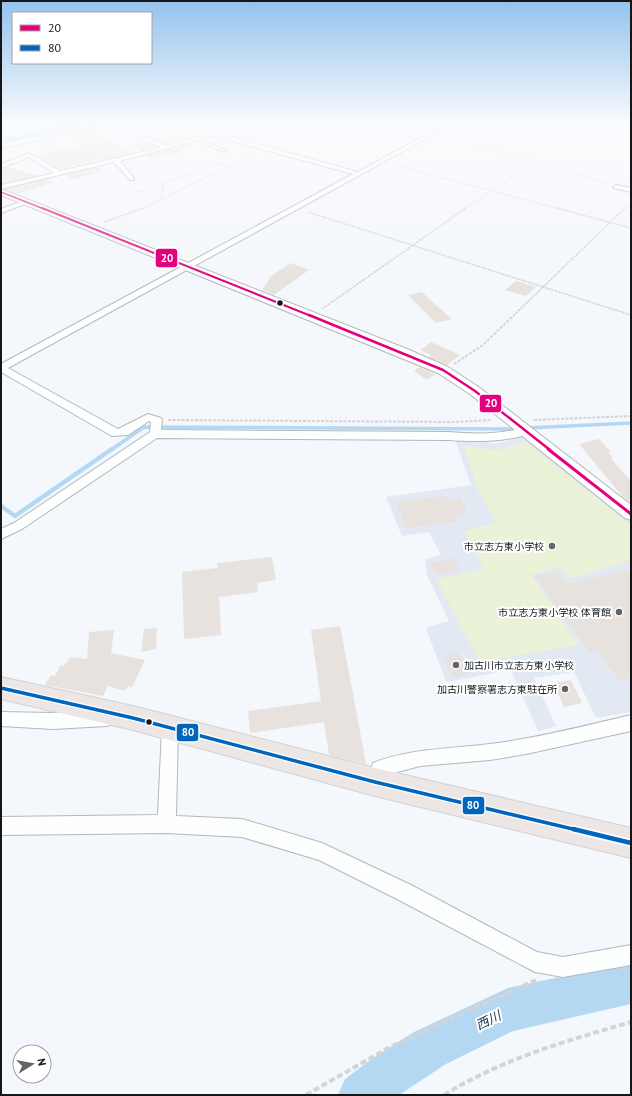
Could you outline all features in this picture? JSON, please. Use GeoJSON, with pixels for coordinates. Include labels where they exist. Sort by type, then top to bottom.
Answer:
{"type":"FeatureCollection","features":[{"type":"Feature","properties":{"kind":"main road"},"geometry":{"type":"LineString","coordinates":[[1,192],[419,359],[443,370],[475,391],[631,514]]}},
{"type":"Feature","properties":{"kind":"main road"},"geometry":{"type":"LineString","coordinates":[[1,688],[133,718],[375,782],[631,843]]}},
{"type":"Feature","properties":{"kind":"street"},"geometry":{"type":"LineString","coordinates":[[1,187],[50,175]]}},
{"type":"Feature","properties":{"kind":"street"},"geometry":{"type":"LineString","coordinates":[[129,175],[132,179]]}},
{"type":"Feature","properties":{"kind":"street"},"geometry":{"type":"LineString","coordinates":[[1,368],[356,175]]}},
{"type":"Feature","properties":{"kind":"street"},"geometry":{"type":"LineString","coordinates":[[616,187],[631,190]]}},
{"type":"Feature","properties":{"kind":"street"},"geometry":{"type":"LineString","coordinates":[[1,212],[26,202]]}},
{"type":"Feature","properties":{"kind":"street"},"geometry":{"type":"LineString","coordinates":[[1,368],[116,433],[124,432],[148,417],[157,420],[155,434]]}},
{"type":"Feature","properties":{"kind":"street"},"geometry":{"type":"LineString","coordinates":[[1,534],[18,526],[136,445],[155,434],[448,436],[492,439],[508,437],[518,425]]}},
{"type":"Feature","properties":{"kind":"street"},"geometry":{"type":"LineString","coordinates":[[1,719],[53,721],[133,718]]}},
{"type":"Feature","properties":{"kind":"street"},"geometry":{"type":"LineString","coordinates":[[375,782],[379,769],[390,765],[423,758],[491,752],[631,723]]}},
{"type":"Feature","properties":{"kind":"street"},"geometry":{"type":"LineString","coordinates":[[167,824],[170,728]]}},
{"type":"Feature","properties":{"kind":"street"},"geometry":{"type":"LineString","coordinates":[[1,826],[167,824],[242,828],[322,852],[404,892],[535,962],[562,967],[631,955]]}},
{"type":"Feature","properties":{"kind":"path"},"geometry":{"type":"LineString","coordinates":[[162,198],[164,183],[185,175]]}},
{"type":"Feature","properties":{"kind":"path"},"geometry":{"type":"LineString","coordinates":[[92,228],[119,216],[142,209],[209,175]]}},
{"type":"Feature","properties":{"kind":"path"},"geometry":{"type":"LineString","coordinates":[[431,175],[631,228]]}},
{"type":"Feature","properties":{"kind":"path"},"geometry":{"type":"LineString","coordinates":[[312,316],[514,175]]}},
{"type":"Feature","properties":{"kind":"path"},"geometry":{"type":"LineString","coordinates":[[578,175],[616,187]]}},
{"type":"Feature","properties":{"kind":"path"},"geometry":{"type":"LineString","coordinates":[[443,370],[483,345],[631,202]]}},
{"type":"Feature","properties":{"kind":"path"},"geometry":{"type":"LineString","coordinates":[[296,208],[631,315]]}},
{"type":"Feature","properties":{"kind":"path"},"geometry":{"type":"LineString","coordinates":[[157,420],[518,425],[631,416]]}},
{"type":"Feature","properties":{"kind":"path"},"geometry":{"type":"LineString","coordinates":[[306,1095],[368,1057],[444,1019],[551,974],[562,967]]}},
{"type":"Feature","properties":{"kind":"path"},"geometry":{"type":"LineString","coordinates":[[444,1095],[497,1066],[555,1045],[631,1022]]}},
{"type":"Feature","properties":{"kind":"shaded area","name":"市立志方東小学校"},"geometry":{"type":"Polygon","coordinates":[[[526,436],[631,520],[631,712],[596,718],[574,672],[534,678],[556,726],[538,731],[511,670],[446,682],[426,628],[449,621],[427,575],[425,559],[441,555],[429,532],[402,536],[386,497],[471,485],[455,439],[483,441],[494,444],[526,436]]]}},
{"type":"Feature","properties":{"kind":"green space","name":"市立志方東小学校"},"geometry":{"type":"Polygon","coordinates":[[[525,442],[631,525],[631,560],[570,579],[561,567],[531,575],[579,645],[480,662],[436,579],[484,569],[464,531],[496,523],[477,488],[464,446],[497,450],[525,442]]]}},
{"type":"Feature","properties":{"kind":"building"},"geometry":{"type":"Polygon","coordinates":[[[1,175],[36,176],[1,183],[1,175]]]}},
{"type":"Feature","properties":{"kind":"building"},"geometry":{"type":"Polygon","coordinates":[[[65,175],[89,175],[72,180],[65,175]]]}},
{"type":"Feature","properties":{"kind":"building"},"geometry":{"type":"Polygon","coordinates":[[[47,179],[54,182],[18,194],[6,189],[47,179]]]}},
{"type":"Feature","properties":{"kind":"building"},"geometry":{"type":"Polygon","coordinates":[[[291,263],[309,270],[274,295],[262,290],[272,275],[291,263]]]}},
{"type":"Feature","properties":{"kind":"building"},"geometry":{"type":"Polygon","coordinates":[[[516,281],[536,287],[526,296],[505,290],[516,281]]]}},
{"type":"Feature","properties":{"kind":"building"},"geometry":{"type":"Polygon","coordinates":[[[422,292],[452,319],[436,323],[408,295],[422,292]]]}},
{"type":"Feature","properties":{"kind":"building"},"geometry":{"type":"Polygon","coordinates":[[[431,342],[460,355],[447,365],[429,357],[431,355],[420,350],[431,342]]]}},
{"type":"Feature","properties":{"kind":"building"},"geometry":{"type":"Polygon","coordinates":[[[419,367],[436,374],[427,380],[414,371],[419,367]]]}},
{"type":"Feature","properties":{"kind":"building"},"geometry":{"type":"Polygon","coordinates":[[[599,439],[611,452],[608,453],[613,458],[611,459],[631,481],[631,503],[623,497],[579,444],[599,439]]]}},
{"type":"Feature","properties":{"kind":"building"},"geometry":{"type":"Polygon","coordinates":[[[446,496],[447,500],[461,498],[468,514],[454,516],[457,521],[406,528],[396,502],[446,496]]]}},
{"type":"Feature","properties":{"kind":"building"},"geometry":{"type":"Polygon","coordinates":[[[272,557],[276,580],[257,583],[258,592],[219,597],[221,635],[184,639],[182,572],[218,568],[217,563],[272,557]]]}},
{"type":"Feature","properties":{"kind":"building"},"geometry":{"type":"Polygon","coordinates":[[[453,558],[460,569],[437,575],[429,563],[453,558]]]}},
{"type":"Feature","properties":{"kind":"building"},"geometry":{"type":"Polygon","coordinates":[[[631,569],[631,678],[620,682],[596,649],[589,652],[534,576],[557,571],[567,584],[631,569]]]}},
{"type":"Feature","properties":{"kind":"building"},"geometry":{"type":"Polygon","coordinates":[[[340,626],[366,764],[329,755],[324,722],[250,733],[248,711],[321,701],[311,630],[340,626]]]}},
{"type":"Feature","properties":{"kind":"building"},"geometry":{"type":"Polygon","coordinates":[[[157,628],[156,649],[141,652],[144,629],[157,628]]]}},
{"type":"Feature","properties":{"kind":"building"},"geometry":{"type":"Polygon","coordinates":[[[114,630],[111,653],[145,660],[132,687],[128,686],[125,691],[108,686],[103,696],[45,685],[51,675],[55,676],[61,665],[64,666],[70,657],[87,659],[89,632],[114,630]]]}},
{"type":"Feature","properties":{"kind":"building","name":"加古川市立志方東小学校"},"geometry":{"type":"Polygon","coordinates":[[[457,652],[470,673],[455,678],[442,658],[457,652]]]}},
{"type":"Feature","properties":{"kind":"building"},"geometry":{"type":"Polygon","coordinates":[[[571,680],[582,703],[564,707],[553,683],[571,680]]]}},
{"type":"Feature","properties":{"kind":"waterway"},"geometry":{"type":"LineString","coordinates":[[527,428],[631,423]]}},
{"type":"Feature","properties":{"kind":"waterway"},"geometry":{"type":"LineString","coordinates":[[111,450],[144,427],[519,429]]}},
{"type":"Feature","properties":{"kind":"waterway"},"geometry":{"type":"LineString","coordinates":[[1,506],[15,516],[112,449]]}},
{"type":"Feature","properties":{"kind":"waterway","name":"西川"},"geometry":{"type":"LineString","coordinates":[[361,1095],[389,1074],[430,1048],[508,1010],[631,983]]}},
{"type":"Feature","properties":{"kind":"transit line","name":"20"},"geometry":{"type":"LineString","coordinates":[[1,192],[402,352],[443,370],[475,391],[631,514]]}},
{"type":"Feature","properties":{"kind":"transit line","name":"80"},"geometry":{"type":"LineString","coordinates":[[1,688],[133,718],[375,782],[631,843]]}},
{"type":"Feature","properties":{"kind":"place","name":"市立志方東小学校"},"geometry":{"type":"Point","coordinates":[552,546]}},
{"type":"Feature","properties":{"kind":"place","name":"市立志方東小学校 体育館"},"geometry":{"type":"Point","coordinates":[619,612]}},
{"type":"Feature","properties":{"kind":"place","name":"加古川市立志方東小学校"},"geometry":{"type":"Point","coordinates":[456,665]}},
{"type":"Feature","properties":{"kind":"place","name":"加古川警察署志方東駐在所"},"geometry":{"type":"Point","coordinates":[565,689]}}]}
